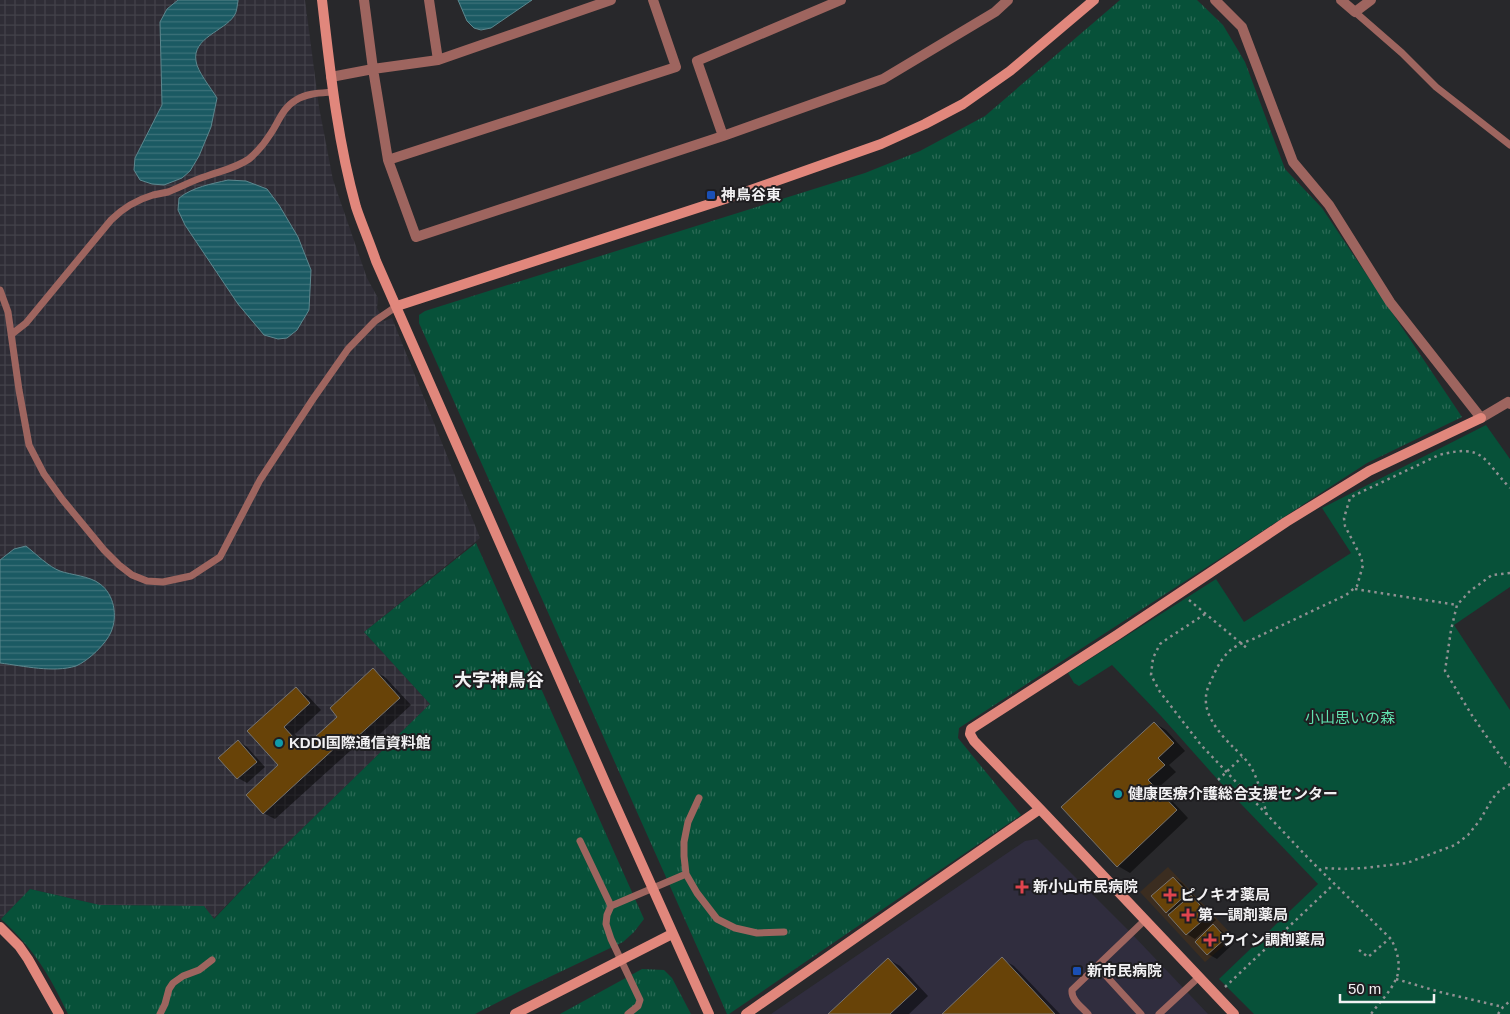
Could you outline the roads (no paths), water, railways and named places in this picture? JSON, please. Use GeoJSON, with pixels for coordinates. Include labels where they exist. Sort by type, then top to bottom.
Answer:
{"type":"FeatureCollection","features":[{"type":"Feature","properties":{"kind":"street"},"geometry":{"type":"LineString","coordinates":[[322,0],[340,136],[357,209],[376,260],[672,934],[709,1014]]}},
{"type":"Feature","properties":{"kind":"street"},"geometry":{"type":"LineString","coordinates":[[364,0],[388,160],[416,237],[724,136],[883,79],[995,12],[1008,0]]}},
{"type":"Feature","properties":{"kind":"street"},"geometry":{"type":"LineString","coordinates":[[429,0],[438,60]]}},
{"type":"Feature","properties":{"kind":"street"},"geometry":{"type":"LineString","coordinates":[[331,77],[438,60],[611,0]]}},
{"type":"Feature","properties":{"kind":"street"},"geometry":{"type":"LineString","coordinates":[[388,160],[676,67],[653,0]]}},
{"type":"Feature","properties":{"kind":"street"},"geometry":{"type":"LineString","coordinates":[[724,136],[697,61],[841,0]]}},
{"type":"Feature","properties":{"kind":"street"},"geometry":{"type":"LineString","coordinates":[[397,306],[731,198],[881,144],[963,104],[1010,71],[1094,0]]}},
{"type":"Feature","properties":{"kind":"street"},"geometry":{"type":"LineString","coordinates":[[1215,0],[1242,27],[1294,162],[1329,204],[1390,302],[1481,418]]}},
{"type":"Feature","properties":{"kind":"street"},"geometry":{"type":"LineString","coordinates":[[1341,0],[1355,12],[1371,0]]}},
{"type":"Feature","properties":{"kind":"street"},"geometry":{"type":"LineString","coordinates":[[1234,1014],[1040,808],[974,741],[970,734],[971,729],[1117,636],[1286,522],[1369,470],[1481,418],[1508,402],[1510,404]]}},
{"type":"Feature","properties":{"kind":"street"},"geometry":{"type":"LineString","coordinates":[[746,1014],[1040,808]]}},
{"type":"Feature","properties":{"kind":"street"},"geometry":{"type":"LineString","coordinates":[[0,927],[19,946],[28,959],[59,1014]]}},
{"type":"Feature","properties":{"kind":"street"},"geometry":{"type":"LineString","coordinates":[[514,1014],[672,934]]}},
{"type":"Feature","properties":{"kind":"lane"},"geometry":{"type":"LineString","coordinates":[[1355,12],[1402,53],[1436,87],[1510,145]]}},
{"type":"Feature","properties":{"kind":"lane"},"geometry":{"type":"LineString","coordinates":[[12,334],[26,323],[111,220],[123,209],[141,200],[207,175],[220,173],[241,163],[248,159],[270,135],[283,112],[290,104],[306,96],[333,92]]}},
{"type":"Feature","properties":{"kind":"lane"},"geometry":{"type":"LineString","coordinates":[[0,290],[8,312],[29,445],[44,474],[62,500],[118,565],[132,575],[147,581],[163,582],[191,576],[220,558],[260,480],[348,349],[375,321],[397,306]]}},
{"type":"Feature","properties":{"kind":"lane"},"geometry":{"type":"LineString","coordinates":[[699,798],[688,822],[684,842],[686,874],[697,893],[717,919],[735,928],[757,933],[784,932]]}},
{"type":"Feature","properties":{"kind":"lane"},"geometry":{"type":"LineString","coordinates":[[580,841],[611,906]]}},
{"type":"Feature","properties":{"kind":"lane"},"geometry":{"type":"LineString","coordinates":[[628,1014],[638,1006],[640,1000],[611,939],[606,924],[607,915],[611,906],[686,874]]}},
{"type":"Feature","properties":{"kind":"lane"},"geometry":{"type":"LineString","coordinates":[[1088,1014],[1074,998],[1072,990],[1145,920]]}},
{"type":"Feature","properties":{"kind":"lane"},"geometry":{"type":"LineString","coordinates":[[160,1014],[173,983],[182,976],[199,970],[212,960]]}},
{"type":"Feature","properties":{"kind":"lane"},"geometry":{"type":"LineString","coordinates":[[1097,966],[1141,1014]]}},
{"type":"Feature","properties":{"kind":"lane"},"geometry":{"type":"LineString","coordinates":[[1159,1014],[1199,977]]}},
{"type":"Feature","properties":{"kind":"water"},"geometry":{"type":"Polygon","coordinates":[[[178,0],[238,1],[234,16],[204,41],[196,53],[199,70],[217,98],[211,127],[199,156],[190,171],[182,178],[164,185],[152,184],[140,180],[134,170],[135,158],[162,105],[160,22],[167,9],[178,0]]]}},
{"type":"Feature","properties":{"kind":"water"},"geometry":{"type":"Polygon","coordinates":[[[458,0],[532,0],[491,28],[481,30],[474,28],[467,21],[458,0]]]}},
{"type":"Feature","properties":{"kind":"water"},"geometry":{"type":"Polygon","coordinates":[[[228,180],[246,181],[267,189],[298,237],[311,270],[309,310],[297,330],[287,338],[278,339],[264,335],[238,304],[185,225],[178,210],[179,198],[184,194],[202,186],[228,180]]]}},
{"type":"Feature","properties":{"kind":"water"},"geometry":{"type":"Polygon","coordinates":[[[26,546],[56,569],[96,581],[109,593],[114,619],[109,637],[96,652],[76,666],[48,669],[0,663],[0,560],[14,549],[26,546]]]}},
{"type":"Feature","properties":{"kind":"place","name":"神鳥谷東"},"geometry":{"type":"Point","coordinates":[711,195]}},
{"type":"Feature","properties":{"kind":"place","name":"KDDI国際通信資料館"},"geometry":{"type":"Point","coordinates":[279,743]}},
{"type":"Feature","properties":{"kind":"place","name":"健康医療介護総合支援センター"},"geometry":{"type":"Point","coordinates":[1118,794]}},
{"type":"Feature","properties":{"kind":"place","name":"新小山市民病院"},"geometry":{"type":"Point","coordinates":[1022,887]}},
{"type":"Feature","properties":{"kind":"place","name":"ピノキオ薬局"},"geometry":{"type":"Point","coordinates":[1170,895]}},
{"type":"Feature","properties":{"kind":"place","name":"第一調剤薬局"},"geometry":{"type":"Point","coordinates":[1188,915]}},
{"type":"Feature","properties":{"kind":"place","name":"ウイン調剤薬局"},"geometry":{"type":"Point","coordinates":[1210,940]}},
{"type":"Feature","properties":{"kind":"place","name":"新市民病院"},"geometry":{"type":"Point","coordinates":[1077,971]}},
{"type":"Feature","properties":{"kind":"district","name":"大字神鳥谷"},"geometry":{"type":"Point","coordinates":[499,680]}},
{"type":"Feature","properties":{"kind":"park label","name":"小山思いの森"},"geometry":{"type":"Point","coordinates":[1350,718]}}]}
